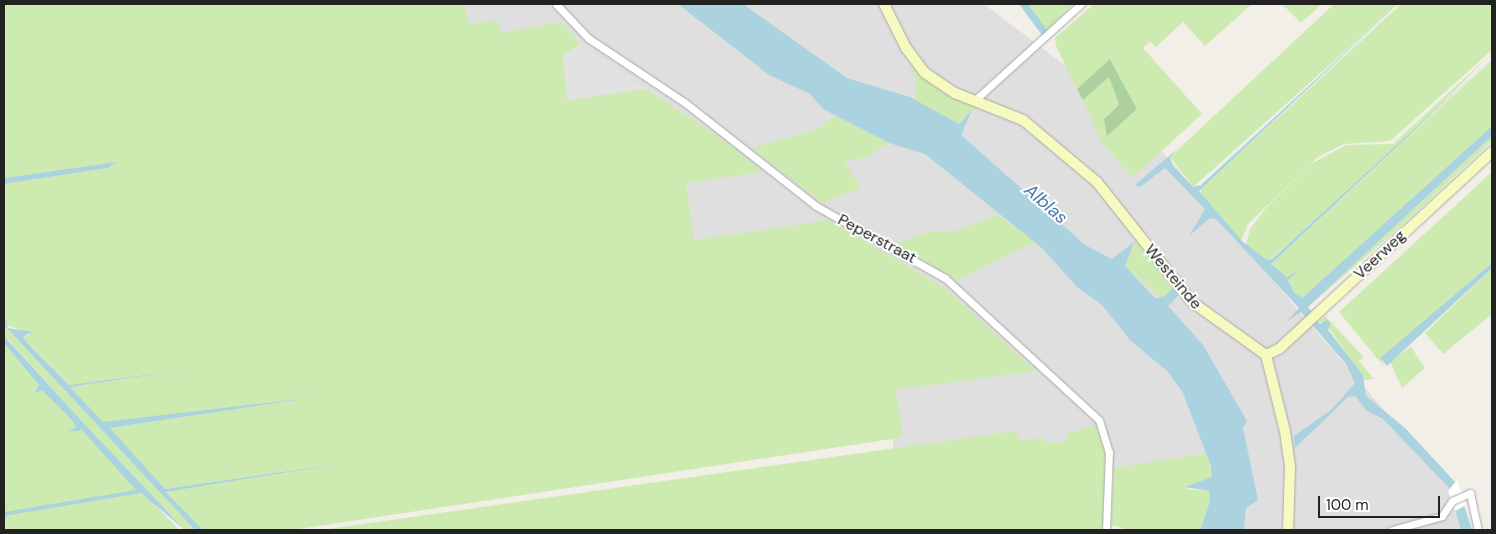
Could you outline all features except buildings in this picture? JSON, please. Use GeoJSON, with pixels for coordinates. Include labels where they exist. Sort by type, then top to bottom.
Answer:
{"type":"FeatureCollection","features":[{"type":"Feature","properties":{"kind":"street","name":"Peperstraat"},"geometry":{"type":"LineString","coordinates":[[556,4],[588,38],[684,102],[816,206],[946,278],[1099,420],[1109,452],[1106,530]]}},
{"type":"Feature","properties":{"kind":"street","name":"Westeinde"},"geometry":{"type":"LineString","coordinates":[[884,4],[906,48],[925,73],[955,93],[1023,120],[1097,182],[1192,302],[1266,356]]}},
{"type":"Feature","properties":{"kind":"street"},"geometry":{"type":"LineString","coordinates":[[975,100],[1080,4]]}},
{"type":"Feature","properties":{"kind":"street","name":"Veerweg"},"geometry":{"type":"LineString","coordinates":[[1266,356],[1305,324],[1492,152]]}},
{"type":"Feature","properties":{"kind":"street"},"geometry":{"type":"LineString","coordinates":[[1266,356],[1288,449],[1288,530]]}},
{"type":"Feature","properties":{"kind":"street"},"geometry":{"type":"LineString","coordinates":[[1392,530],[1442,516],[1452,501],[1470,493],[1478,530]]}},
{"type":"Feature","properties":{"kind":"shaded area"},"geometry":{"type":"Polygon","coordinates":[[[456,4],[984,4],[1132,116],[1450,487],[1464,530],[1214,530],[1208,460],[1103,475],[894,459],[884,307],[688,244],[464,44],[456,4]]]}},
{"type":"Feature","properties":{"kind":"shaded area"},"geometry":{"type":"Polygon","coordinates":[[[580,44],[646,89],[567,100],[563,56],[580,44]]]}},
{"type":"Feature","properties":{"kind":"green space"},"geometry":{"type":"Polygon","coordinates":[[[4,4],[465,4],[468,24],[497,20],[500,33],[562,22],[580,44],[563,56],[567,100],[646,89],[725,141],[762,172],[686,183],[694,240],[829,220],[945,288],[1036,371],[895,390],[903,433],[898,438],[292,530],[203,530],[166,492],[349,462],[165,489],[109,428],[313,397],[103,423],[69,387],[187,369],[69,385],[23,337],[31,334],[5,324],[4,184],[108,168],[116,163],[4,178],[4,4]]]}},
{"type":"Feature","properties":{"kind":"green space"},"geometry":{"type":"Polygon","coordinates":[[[1028,4],[1073,4],[1048,31],[1028,4]]]}},
{"type":"Feature","properties":{"kind":"green space"},"geometry":{"type":"Polygon","coordinates":[[[1094,4],[1252,4],[1205,46],[1183,22],[1156,47],[1150,41],[1143,48],[1202,114],[1133,177],[1101,143],[1083,100],[1109,77],[1119,105],[1107,115],[1137,109],[1111,60],[1077,89],[1056,46],[1055,38],[1094,4]]]}},
{"type":"Feature","properties":{"kind":"green space"},"geometry":{"type":"Polygon","coordinates":[[[1282,4],[1322,4],[1301,23],[1282,4]]]}},
{"type":"Feature","properties":{"kind":"green space"},"geometry":{"type":"Polygon","coordinates":[[[1334,4],[1398,4],[1193,187],[1170,157],[1334,4]]]}},
{"type":"Feature","properties":{"kind":"green space"},"geometry":{"type":"Polygon","coordinates":[[[1401,4],[1492,4],[1492,50],[1390,141],[1344,144],[1318,157],[1248,224],[1241,241],[1201,195],[1201,189],[1401,4]]]}},
{"type":"Feature","properties":{"kind":"green space"},"geometry":{"type":"Polygon","coordinates":[[[1492,53],[1401,144],[1492,60],[1492,126],[1303,297],[1295,294],[1288,280],[1300,268],[1287,277],[1271,264],[1394,150],[1271,259],[1267,260],[1246,245],[1250,229],[1265,209],[1311,164],[1346,145],[1393,144],[1492,53]]]}},
{"type":"Feature","properties":{"kind":"green space"},"geometry":{"type":"Polygon","coordinates":[[[1110,59],[1137,109],[1107,136],[1104,119],[1119,105],[1109,77],[1083,100],[1077,89],[1110,59]]]}},
{"type":"Feature","properties":{"kind":"green space"},"geometry":{"type":"Polygon","coordinates":[[[907,64],[943,93],[976,106],[959,124],[916,101],[916,79],[907,64]]]}},
{"type":"Feature","properties":{"kind":"green space"},"geometry":{"type":"Polygon","coordinates":[[[835,116],[889,143],[864,158],[844,161],[861,188],[823,203],[751,148],[816,130],[835,116]]]}},
{"type":"Feature","properties":{"kind":"green space"},"geometry":{"type":"Polygon","coordinates":[[[1492,136],[1492,141],[1400,227],[1308,307],[1492,136]]]}},
{"type":"Feature","properties":{"kind":"green space"},"geometry":{"type":"Polygon","coordinates":[[[1492,172],[1492,263],[1380,358],[1385,368],[1339,312],[1492,172]]]}},
{"type":"Feature","properties":{"kind":"green space"},"geometry":{"type":"Polygon","coordinates":[[[998,215],[1035,242],[956,281],[897,243],[931,231],[951,232],[998,215]]]}},
{"type":"Feature","properties":{"kind":"green space"},"geometry":{"type":"Polygon","coordinates":[[[1136,240],[1173,288],[1161,298],[1125,266],[1136,240]]]}},
{"type":"Feature","properties":{"kind":"green space"},"geometry":{"type":"Polygon","coordinates":[[[1492,268],[1492,314],[1443,354],[1425,333],[1492,268]]]}},
{"type":"Feature","properties":{"kind":"green space"},"geometry":{"type":"Polygon","coordinates":[[[1325,316],[1364,357],[1359,361],[1374,379],[1365,380],[1328,327],[1319,321],[1325,316]]]}},
{"type":"Feature","properties":{"kind":"green space"},"geometry":{"type":"Polygon","coordinates":[[[4,325],[195,530],[185,530],[91,431],[4,335],[4,325]]]}},
{"type":"Feature","properties":{"kind":"green space"},"geometry":{"type":"Polygon","coordinates":[[[4,341],[102,449],[179,530],[4,530],[4,341]]]}},
{"type":"Feature","properties":{"kind":"green space"},"geometry":{"type":"Polygon","coordinates":[[[1411,347],[1425,368],[1402,388],[1390,362],[1411,347]]]}},
{"type":"Feature","properties":{"kind":"green space"},"geometry":{"type":"Polygon","coordinates":[[[1096,425],[1106,457],[1103,530],[321,530],[1015,431],[1021,441],[1044,437],[1046,443],[1066,441],[1068,433],[1096,425]]]}},
{"type":"Feature","properties":{"kind":"green space"},"geometry":{"type":"Polygon","coordinates":[[[1207,453],[1212,477],[1186,489],[1209,491],[1210,501],[1200,530],[1130,530],[1111,525],[1114,468],[1207,453]]]}},
{"type":"Feature","properties":{"kind":"water"},"geometry":{"type":"Polygon","coordinates":[[[678,4],[743,4],[847,78],[910,97],[959,124],[972,110],[961,135],[1085,245],[1112,259],[1134,242],[1125,266],[1155,298],[1165,296],[1173,288],[1179,295],[1168,306],[1203,345],[1247,421],[1243,428],[1258,500],[1246,508],[1244,530],[1200,530],[1210,501],[1209,491],[1185,487],[1212,477],[1211,466],[1183,393],[1168,372],[1130,340],[1102,305],[1077,287],[1043,249],[925,154],[889,143],[823,109],[810,94],[769,75],[678,4]]]}},
{"type":"Feature","properties":{"kind":"water"},"geometry":{"type":"Polygon","coordinates":[[[1019,4],[1028,4],[1048,31],[1042,35],[1019,4]]]}},
{"type":"Feature","properties":{"kind":"water"},"geometry":{"type":"Polygon","coordinates":[[[1398,4],[1199,191],[1242,241],[1267,260],[1272,259],[1492,58],[1271,264],[1287,277],[1301,268],[1288,280],[1295,294],[1303,297],[1492,126],[1492,136],[1308,307],[1320,324],[1326,320],[1331,323],[1328,330],[1363,375],[1366,396],[1405,428],[1457,484],[1472,530],[1461,530],[1449,488],[1383,419],[1367,411],[1355,396],[1348,397],[1295,448],[1294,436],[1331,410],[1355,383],[1346,364],[1301,312],[1286,322],[1299,308],[1216,219],[1210,218],[1189,236],[1205,209],[1165,168],[1140,187],[1135,185],[1177,149],[1170,157],[1173,166],[1193,187],[1201,185],[1398,4]]]}},
{"type":"Feature","properties":{"kind":"water"},"geometry":{"type":"Polygon","coordinates":[[[117,162],[108,168],[4,184],[4,178],[117,162]]]}},
{"type":"Feature","properties":{"kind":"water"},"geometry":{"type":"Polygon","coordinates":[[[1492,263],[1492,268],[1387,366],[1380,358],[1492,263]]]}},
{"type":"Feature","properties":{"kind":"water"},"geometry":{"type":"Polygon","coordinates":[[[4,317],[8,328],[32,332],[23,337],[69,385],[189,369],[70,387],[103,422],[315,397],[110,428],[165,489],[350,462],[166,492],[203,530],[195,530],[4,325],[4,317]]]}},
{"type":"Feature","properties":{"kind":"water"},"geometry":{"type":"Polygon","coordinates":[[[4,336],[185,530],[141,493],[4,516],[4,512],[136,490],[82,430],[69,432],[76,427],[72,420],[43,391],[35,392],[39,385],[4,343],[4,336]]]}},
{"type":"Feature","properties":{"kind":"pier"},"geometry":{"type":"Polygon","coordinates":[[[1457,480],[1466,505],[1455,511],[1448,491],[1457,480]]]}},
{"type":"Feature","properties":{"kind":"water label","name":"Alblas"},"geometry":{"type":"Point","coordinates":[1046,204]}}]}
